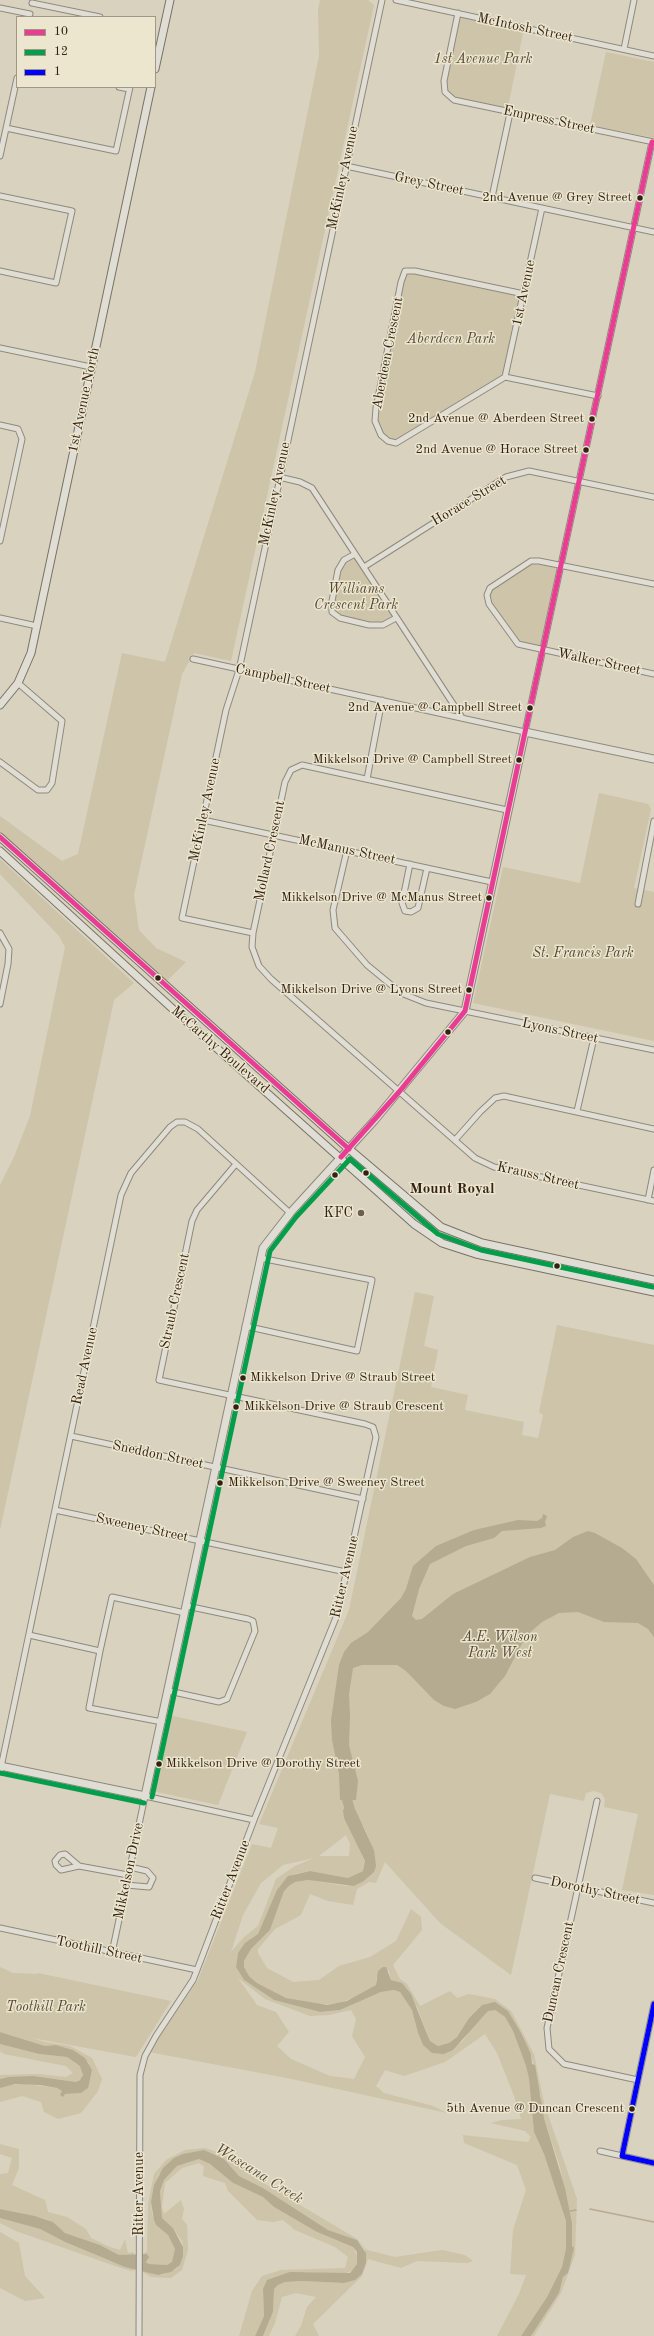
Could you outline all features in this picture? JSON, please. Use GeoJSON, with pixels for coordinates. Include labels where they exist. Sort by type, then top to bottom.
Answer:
{"type":"FeatureCollection","features":[{"type":"Feature","properties":{"kind":"main road"},"geometry":{"type":"LineString","coordinates":[[156,64],[170,0]]}},
{"type":"Feature","properties":{"kind":"main road","name":"1st Avenue North"},"geometry":{"type":"LineString","coordinates":[[0,705],[18,683],[31,653],[151,88]]}},
{"type":"Feature","properties":{"kind":"main road","name":"Campbell Street"},"geometry":{"type":"LineString","coordinates":[[525,732],[654,759]]}},
{"type":"Feature","properties":{"kind":"main road","name":"Mikkelson Drive"},"geometry":{"type":"LineString","coordinates":[[145,1796],[169,1691],[260,1258],[267,1242],[290,1213],[399,1092],[465,1011],[525,732]]}},
{"type":"Feature","properties":{"kind":"main road","name":"McCarthy Boulevard"},"geometry":{"type":"LineString","coordinates":[[0,837],[349,1149],[441,1227],[482,1244],[654,1280]]}},
{"type":"Feature","properties":{"kind":"main road","name":"McCarthy Boulevard"},"geometry":{"type":"LineString","coordinates":[[0,851],[175,1011],[341,1157],[414,1224],[442,1243],[476,1254],[654,1292]]}},
{"type":"Feature","properties":{"kind":"main road"},"geometry":{"type":"LineString","coordinates":[[0,1768],[145,1796]]}},
{"type":"Feature","properties":{"kind":"street","name":"McKinley Avenue"},"geometry":{"type":"LineString","coordinates":[[253,934],[182,918],[226,710],[240,670],[279,477],[382,0]]}},
{"type":"Feature","properties":{"kind":"street","name":"McIntosh Street"},"geometry":{"type":"LineString","coordinates":[[396,0],[654,56]]}},
{"type":"Feature","properties":{"kind":"street"},"geometry":{"type":"LineString","coordinates":[[624,49],[634,0]]}},
{"type":"Feature","properties":{"kind":"street"},"geometry":{"type":"LineString","coordinates":[[0,8],[30,16],[33,1],[96,16]]}},
{"type":"Feature","properties":{"kind":"street","name":"Empress Street"},"geometry":{"type":"LineString","coordinates":[[458,13],[444,81],[446,92],[454,100],[653,142]]}},
{"type":"Feature","properties":{"kind":"street"},"geometry":{"type":"LineString","coordinates":[[0,156],[16,83]]}},
{"type":"Feature","properties":{"kind":"street"},"geometry":{"type":"LineString","coordinates":[[6,128],[116,151],[130,88]]}},
{"type":"Feature","properties":{"kind":"street"},"geometry":{"type":"LineString","coordinates":[[492,197],[510,113]]}},
{"type":"Feature","properties":{"kind":"street"},"geometry":{"type":"LineString","coordinates":[[525,732],[653,142]]}},
{"type":"Feature","properties":{"kind":"street","name":"Grey Street"},"geometry":{"type":"LineString","coordinates":[[346,166],[654,232]]}},
{"type":"Feature","properties":{"kind":"street"},"geometry":{"type":"LineString","coordinates":[[0,196],[72,211],[56,283],[0,271]]}},
{"type":"Feature","properties":{"kind":"street","name":"1st Avenue"},"geometry":{"type":"LineString","coordinates":[[505,377],[542,208]]}},
{"type":"Feature","properties":{"kind":"street","name":"Aberdeen Crescent"},"geometry":{"type":"LineString","coordinates":[[505,377],[396,443],[388,441],[381,435],[375,421],[376,408],[401,282],[405,271],[416,270],[524,294]]}},
{"type":"Feature","properties":{"kind":"street"},"geometry":{"type":"LineString","coordinates":[[0,348],[91,367]]}},
{"type":"Feature","properties":{"kind":"street"},"geometry":{"type":"LineString","coordinates":[[505,377],[598,396]]}},
{"type":"Feature","properties":{"kind":"street"},"geometry":{"type":"LineString","coordinates":[[0,425],[18,429],[22,439],[0,541]]}},
{"type":"Feature","properties":{"kind":"street","name":"Horace Street"},"geometry":{"type":"LineString","coordinates":[[364,567],[506,477],[529,471],[654,497]]}},
{"type":"Feature","properties":{"kind":"street"},"geometry":{"type":"LineString","coordinates":[[279,477],[300,482],[312,488],[461,716]]}},
{"type":"Feature","properties":{"kind":"street"},"geometry":{"type":"LineString","coordinates":[[355,554],[344,560],[338,570],[332,602],[332,612],[340,618],[369,624],[383,625],[396,618]]}},
{"type":"Feature","properties":{"kind":"street","name":"Walker Street"},"geometry":{"type":"LineString","coordinates":[[561,566],[539,561],[531,561],[490,588],[486,595],[489,604],[510,636],[518,644],[654,674]]}},
{"type":"Feature","properties":{"kind":"street"},"geometry":{"type":"LineString","coordinates":[[561,566],[654,584]]}},
{"type":"Feature","properties":{"kind":"street"},"geometry":{"type":"LineString","coordinates":[[0,618],[36,626]]}},
{"type":"Feature","properties":{"kind":"street","name":"Campbell Street"},"geometry":{"type":"LineString","coordinates":[[193,659],[461,716],[525,732]]}},
{"type":"Feature","properties":{"kind":"street"},"geometry":{"type":"LineString","coordinates":[[0,762],[38,790],[47,790],[52,783],[62,721],[18,683]]}},
{"type":"Feature","properties":{"kind":"street"},"geometry":{"type":"LineString","coordinates":[[367,779],[382,700]]}},
{"type":"Feature","properties":{"kind":"street","name":"Mollard Crescent"},"geometry":{"type":"LineString","coordinates":[[399,1092],[271,979],[259,966],[252,947],[253,934],[285,782],[291,770],[302,765],[507,810]]}},
{"type":"Feature","properties":{"kind":"street","name":"McManus Street"},"geometry":{"type":"LineString","coordinates":[[202,820],[492,882]]}},
{"type":"Feature","properties":{"kind":"street"},"geometry":{"type":"LineString","coordinates":[[638,904],[652,845],[654,821]]}},
{"type":"Feature","properties":{"kind":"street","name":"Lyons Street"},"geometry":{"type":"LineString","coordinates":[[347,850],[333,910],[335,928],[367,965],[401,993],[426,1003],[654,1050]]}},
{"type":"Feature","properties":{"kind":"street"},"geometry":{"type":"LineString","coordinates":[[410,864],[402,903],[404,911],[411,912],[418,908],[427,868]]}},
{"type":"Feature","properties":{"kind":"street"},"geometry":{"type":"LineString","coordinates":[[0,933],[9,949],[8,964],[0,1004]]}},
{"type":"Feature","properties":{"kind":"street"},"geometry":{"type":"LineString","coordinates":[[577,1111],[594,1038]]}},
{"type":"Feature","properties":{"kind":"street","name":"Krauss Street"},"geometry":{"type":"LineString","coordinates":[[399,1092],[475,1158],[494,1168],[654,1201]]}},
{"type":"Feature","properties":{"kind":"street"},"geometry":{"type":"LineString","coordinates":[[455,1140],[480,1112],[495,1098],[504,1096],[654,1129]]}},
{"type":"Feature","properties":{"kind":"street","name":"Read Avenue"},"geometry":{"type":"LineString","coordinates":[[0,1768],[121,1194],[131,1173],[176,1122],[191,1124],[290,1213]]}},
{"type":"Feature","properties":{"kind":"street","name":"Straub Crescent"},"geometry":{"type":"LineString","coordinates":[[230,1396],[159,1380],[192,1221],[197,1210],[236,1164]]}},
{"type":"Feature","properties":{"kind":"street"},"geometry":{"type":"LineString","coordinates":[[648,1200],[654,1170]]}},
{"type":"Feature","properties":{"kind":"street"},"geometry":{"type":"LineString","coordinates":[[245,1326],[357,1351],[372,1280],[260,1258]]}},
{"type":"Feature","properties":{"kind":"street","name":"Ritter Avenue"},"geometry":{"type":"LineString","coordinates":[[139,2336],[140,2075],[145,2056],[197,1970],[254,1820],[338,1615],[376,1437],[373,1427],[230,1396]]}},
{"type":"Feature","properties":{"kind":"street","name":"Sneddon Street"},"geometry":{"type":"LineString","coordinates":[[71,1436],[363,1499]]}},
{"type":"Feature","properties":{"kind":"street","name":"Sweeney Street"},"geometry":{"type":"LineString","coordinates":[[55,1510],[346,1572]]}},
{"type":"Feature","properties":{"kind":"street"},"geometry":{"type":"LineString","coordinates":[[162,1722],[89,1708],[112,1597],[253,1621],[256,1631],[228,1699],[219,1702],[169,1691]]}},
{"type":"Feature","properties":{"kind":"street"},"geometry":{"type":"LineString","coordinates":[[29,1636],[100,1652]]}},
{"type":"Feature","properties":{"kind":"street"},"geometry":{"type":"LineString","coordinates":[[145,1796],[254,1820]]}},
{"type":"Feature","properties":{"kind":"street","name":"Mikkelson Drive"},"geometry":{"type":"LineString","coordinates":[[112,1953],[145,1796]]}},
{"type":"Feature","properties":{"kind":"street","name":"Duncan Crescent"},"geometry":{"type":"LineString","coordinates":[[597,1801],[547,2028],[549,2049],[564,2064],[638,2080]]}},
{"type":"Feature","properties":{"kind":"street"},"geometry":{"type":"LineString","coordinates":[[80,1866],[128,1875]]}},
{"type":"Feature","properties":{"kind":"street"},"geometry":{"type":"LineString","coordinates":[[126,1885],[149,1887],[153,1878],[147,1871],[130,1867]]}},
{"type":"Feature","properties":{"kind":"street","name":"Dorothy Street"},"geometry":{"type":"LineString","coordinates":[[535,1878],[654,1904]]}},
{"type":"Feature","properties":{"kind":"street","name":"Toothill Street"},"geometry":{"type":"LineString","coordinates":[[0,1928],[197,1970]]}},
{"type":"Feature","properties":{"kind":"street"},"geometry":{"type":"LineString","coordinates":[[622,2156],[654,2004]]}},
{"type":"Feature","properties":{"kind":"street"},"geometry":{"type":"LineString","coordinates":[[600,2151],[654,2163]]}},
{"type":"Feature","properties":{"kind":"green space"},"geometry":{"type":"Polygon","coordinates":[[[320,0],[368,0],[374,5],[231,661],[194,653],[182,674],[134,895],[139,930],[156,948],[186,962],[166,982],[26,858],[0,832],[0,816],[62,861],[78,854],[122,653],[165,662],[255,372],[319,56],[318,9],[320,0]]]}},
{"type":"Feature","properties":{"kind":"green space","name":"1st Avenue Park"},"geometry":{"type":"Polygon","coordinates":[[[458,13],[524,28],[507,112],[454,100],[445,92],[444,81],[458,13]]]}},
{"type":"Feature","properties":{"kind":"green space"},"geometry":{"type":"Polygon","coordinates":[[[606,52],[654,62],[654,138],[590,125],[606,52]]]}},
{"type":"Feature","properties":{"kind":"green space","name":"Aberdeen Park"},"geometry":{"type":"Polygon","coordinates":[[[405,271],[524,294],[505,377],[396,443],[388,441],[375,421],[405,271]]]}},
{"type":"Feature","properties":{"kind":"green space","name":"Williams Crescent Park"},"geometry":{"type":"Polygon","coordinates":[[[355,554],[396,618],[383,625],[340,618],[332,612],[338,570],[344,560],[355,554]]]}},
{"type":"Feature","properties":{"kind":"green space"},"geometry":{"type":"Polygon","coordinates":[[[531,561],[561,566],[543,650],[518,644],[489,604],[490,588],[531,561]]]}},
{"type":"Feature","properties":{"kind":"green space","name":"St. Francis Park"},"geometry":{"type":"Polygon","coordinates":[[[599,793],[648,804],[651,809],[634,888],[654,892],[654,1041],[473,1003],[503,867],[580,883],[599,793]]]}},
{"type":"Feature","properties":{"kind":"green space"},"geometry":{"type":"Polygon","coordinates":[[[0,859],[134,983],[114,1000],[0,1530],[0,1185],[14,1157],[30,1116],[65,947],[59,936],[0,874],[0,859]]]}},
{"type":"Feature","properties":{"kind":"green space","name":"A.E. Wilson Park West"},"geometry":{"type":"Polygon","coordinates":[[[415,1292],[434,1296],[424,1346],[438,1350],[431,1387],[468,1395],[465,1410],[524,1422],[522,1435],[538,1438],[543,1415],[539,1412],[557,1325],[654,1345],[654,1895],[622,1890],[638,1814],[604,1807],[605,1799],[601,1793],[593,1791],[586,1793],[584,1801],[550,1794],[511,1975],[440,1923],[385,1862],[376,1883],[369,1882],[357,1889],[353,1905],[328,1901],[310,1894],[301,1915],[275,1929],[258,1949],[258,1953],[267,1968],[293,1982],[319,1980],[339,1966],[370,1957],[396,1941],[411,1909],[421,1917],[422,1930],[393,1965],[400,1979],[407,1984],[420,2006],[450,1991],[457,1998],[469,1994],[495,1999],[511,2011],[534,2054],[544,2103],[577,2199],[575,2255],[561,2293],[534,2336],[531,2336],[559,2293],[563,2277],[568,2273],[572,2246],[572,2223],[560,2167],[541,2109],[541,2095],[537,2088],[536,2075],[531,2054],[508,2011],[482,2005],[469,2018],[457,2037],[449,2043],[438,2046],[430,2041],[417,2007],[395,1981],[391,1980],[389,1970],[376,1978],[376,1985],[356,1997],[339,2003],[320,2005],[286,1998],[257,1983],[249,1976],[244,1967],[244,1961],[251,1949],[270,1930],[284,1890],[289,1886],[295,1882],[308,1880],[346,1886],[358,1884],[368,1878],[374,1850],[363,1825],[362,1855],[365,1862],[363,1871],[348,1878],[310,1871],[293,1874],[258,1934],[238,1953],[236,1967],[244,1980],[274,2000],[320,2012],[340,2010],[381,1992],[394,1990],[400,1992],[412,2010],[423,2045],[433,2053],[462,2042],[472,2027],[488,2010],[495,2010],[505,2017],[513,2031],[526,2066],[529,2079],[534,2132],[544,2154],[566,2221],[566,2248],[562,2267],[547,2297],[521,2336],[497,2336],[519,2294],[526,2275],[510,2274],[513,2230],[526,2190],[517,2165],[464,2143],[463,2135],[528,2142],[531,2137],[525,2131],[491,2123],[502,2120],[521,2119],[514,2096],[497,2053],[485,2034],[445,2062],[404,2076],[385,2070],[376,2086],[384,2093],[433,2106],[447,2113],[287,2078],[149,2052],[198,1980],[252,1844],[271,1848],[278,1828],[259,1824],[349,1610],[415,1292]],[[346,1835],[319,1856],[349,1856],[350,1844],[346,1835]],[[314,1858],[283,1865],[261,1883],[243,1915],[231,1952],[243,1938],[258,1926],[276,1879],[295,1866],[314,1858]],[[238,1978],[257,2005],[276,2012],[289,2032],[277,2046],[291,2059],[330,2076],[354,2079],[365,2057],[352,2036],[356,2019],[351,2010],[329,2015],[310,2016],[265,1999],[238,1978]]]}},
{"type":"Feature","properties":{"kind":"green space"},"geometry":{"type":"Polygon","coordinates":[[[168,1715],[247,1732],[218,1805],[157,1792],[153,1789],[168,1715]]]}},
{"type":"Feature","properties":{"kind":"green space","name":"Toothill Park"},"geometry":{"type":"Polygon","coordinates":[[[0,1967],[13,1973],[38,1973],[171,2001],[136,2057],[32,2038],[45,2042],[70,2046],[92,2058],[102,2079],[98,2091],[81,2113],[58,2119],[44,2112],[41,2102],[22,2096],[0,2102],[0,2088],[7,2085],[25,2084],[57,2088],[62,2091],[62,2094],[80,2093],[86,2090],[89,2063],[73,2050],[56,2045],[45,2046],[0,2032],[0,1967]]]}},
{"type":"Feature","properties":{"kind":"green space"},"geometry":{"type":"Polygon","coordinates":[[[0,2044],[39,2054],[67,2057],[80,2066],[83,2071],[82,2078],[76,2082],[34,2076],[0,2079],[0,2075],[38,2074],[66,2077],[73,2073],[66,2066],[4,2054],[0,2051],[0,2044]]]}},
{"type":"Feature","properties":{"kind":"green space"},"geometry":{"type":"Polygon","coordinates":[[[0,2144],[19,2149],[19,2168],[12,2185],[45,2200],[48,2212],[67,2217],[86,2229],[91,2238],[120,2250],[125,2239],[128,2253],[133,2252],[135,2256],[119,2255],[100,2245],[65,2233],[53,2222],[43,2218],[0,2209],[0,2174],[8,2173],[12,2158],[0,2154],[0,2144]]]}},
{"type":"Feature","properties":{"kind":"green space"},"geometry":{"type":"Polygon","coordinates":[[[205,2148],[228,2156],[255,2178],[357,2239],[367,2250],[395,2257],[442,2250],[465,2255],[473,2261],[468,2263],[417,2261],[401,2268],[368,2259],[362,2276],[313,2324],[319,2336],[295,2336],[301,2326],[307,2307],[316,2297],[296,2293],[282,2297],[275,2323],[269,2336],[263,2336],[273,2312],[274,2289],[278,2285],[285,2282],[302,2281],[344,2283],[362,2274],[366,2263],[365,2249],[357,2240],[328,2230],[263,2188],[239,2176],[224,2159],[204,2150],[186,2154],[158,2175],[151,2202],[152,2214],[156,2225],[168,2235],[175,2249],[175,2257],[172,2263],[167,2265],[149,2264],[142,2255],[147,2251],[148,2204],[154,2174],[166,2160],[185,2150],[205,2148]]]}},
{"type":"Feature","properties":{"kind":"green space"},"geometry":{"type":"Polygon","coordinates":[[[199,2159],[210,2164],[233,2183],[263,2197],[274,2207],[317,2232],[353,2247],[358,2258],[355,2269],[344,2274],[305,2272],[267,2283],[263,2289],[264,2316],[255,2336],[239,2336],[252,2291],[262,2276],[281,2270],[345,2268],[348,2257],[335,2247],[295,2230],[283,2220],[273,2222],[257,2220],[228,2191],[225,2183],[203,2176],[204,2167],[199,2163],[182,2168],[165,2183],[162,2206],[164,2214],[181,2200],[184,2209],[182,2219],[187,2225],[188,2250],[182,2270],[171,2278],[151,2277],[143,2272],[141,2269],[158,2275],[165,2274],[176,2269],[180,2265],[183,2247],[182,2241],[173,2228],[162,2218],[160,2191],[164,2180],[177,2166],[199,2159]]]}},
{"type":"Feature","properties":{"kind":"green space"},"geometry":{"type":"Polygon","coordinates":[[[0,2218],[40,2229],[65,2242],[110,2261],[135,2268],[135,2270],[132,2271],[118,2267],[16,2231],[0,2223],[0,2218]]]}},
{"type":"Feature","properties":{"kind":"green space"},"geometry":{"type":"Polygon","coordinates":[[[0,2232],[19,2243],[25,2276],[45,2298],[25,2301],[0,2288],[0,2232]]]}},
{"type":"Feature","properties":{"kind":"shaded area"},"geometry":{"type":"Polygon","coordinates":[[[543,1514],[547,1516],[545,1522],[546,1526],[541,1528],[502,1531],[494,1538],[466,1546],[430,1564],[419,1589],[412,1616],[416,1620],[422,1619],[453,1594],[530,1557],[555,1550],[573,1537],[588,1531],[595,1533],[622,1548],[636,1559],[654,1585],[654,1637],[648,1629],[638,1623],[604,1622],[578,1612],[559,1613],[542,1622],[526,1636],[505,1676],[490,1694],[476,1702],[455,1709],[444,1706],[434,1700],[406,1671],[397,1665],[362,1665],[353,1668],[349,1694],[349,1745],[358,1781],[356,1800],[340,1800],[339,1774],[332,1740],[331,1720],[339,1665],[344,1652],[351,1643],[368,1632],[401,1598],[406,1589],[413,1566],[436,1546],[474,1530],[518,1520],[537,1521],[542,1518],[543,1514]]]}},
{"type":"Feature","properties":{"kind":"shaded area"},"geometry":{"type":"Polygon","coordinates":[[[347,1806],[352,1806],[355,1809],[374,1850],[376,1866],[374,1872],[364,1881],[354,1886],[308,1880],[295,1882],[289,1886],[284,1891],[270,1930],[251,1949],[244,1961],[244,1967],[249,1976],[257,1983],[286,1998],[327,2005],[347,2001],[376,1985],[378,1971],[383,1967],[386,1967],[391,1980],[402,1983],[411,1994],[430,2041],[438,2046],[449,2043],[457,2037],[469,2018],[482,2005],[495,2002],[508,2011],[531,2054],[532,2064],[535,2065],[544,2118],[565,2188],[572,2223],[572,2246],[574,2248],[568,2273],[563,2277],[559,2293],[531,2336],[521,2336],[547,2297],[562,2267],[566,2248],[566,2221],[544,2154],[534,2132],[529,2079],[526,2066],[513,2031],[505,2017],[495,2010],[488,2011],[453,2050],[444,2054],[432,2053],[423,2045],[412,2010],[400,1992],[394,1990],[381,1992],[340,2010],[320,2012],[274,2000],[244,1980],[236,1967],[238,1953],[245,1943],[258,1934],[277,1890],[288,1876],[310,1871],[348,1878],[363,1871],[365,1861],[344,1818],[343,1810],[347,1806]]]}},
{"type":"Feature","properties":{"kind":"shaded area"},"geometry":{"type":"Polygon","coordinates":[[[0,2032],[45,2046],[56,2045],[73,2050],[85,2058],[92,2070],[88,2088],[81,2093],[65,2094],[63,2097],[60,2095],[62,2091],[57,2088],[40,2085],[15,2084],[0,2088],[0,2079],[9,2077],[34,2076],[76,2082],[80,2080],[83,2075],[80,2066],[67,2057],[39,2054],[0,2044],[0,2032]]]}},
{"type":"Feature","properties":{"kind":"shaded area"},"geometry":{"type":"Polygon","coordinates":[[[204,2150],[224,2159],[239,2176],[263,2188],[328,2230],[357,2240],[366,2253],[366,2263],[362,2274],[355,2280],[344,2283],[302,2281],[285,2282],[278,2285],[274,2289],[273,2312],[263,2336],[255,2336],[264,2316],[263,2289],[267,2280],[290,2272],[350,2273],[357,2264],[357,2252],[353,2247],[317,2232],[274,2207],[263,2197],[233,2183],[210,2164],[199,2159],[177,2166],[164,2180],[160,2191],[162,2218],[173,2228],[183,2247],[183,2256],[180,2265],[171,2272],[158,2275],[125,2267],[65,2242],[40,2229],[0,2218],[0,2209],[35,2216],[53,2222],[65,2233],[100,2245],[119,2255],[147,2254],[149,2257],[146,2262],[149,2264],[167,2265],[172,2262],[175,2249],[168,2235],[156,2225],[154,2220],[151,2202],[154,2185],[163,2168],[174,2158],[183,2154],[204,2150]]]}},
{"type":"Feature","properties":{"kind":"waterway","name":"Wascana Creek"},"geometry":{"type":"LineString","coordinates":[[347,1787],[347,1799],[352,1818]]}},
{"type":"Feature","properties":{"kind":"waterway"},"geometry":{"type":"LineString","coordinates":[[590,2209],[654,2222]]}},
{"type":"Feature","properties":{"kind":"waterway"},"geometry":{"type":"LineString","coordinates":[[570,2211],[576,2210]]}},
{"type":"Feature","properties":{"kind":"transit line","name":"10"},"geometry":{"type":"LineString","coordinates":[[341,1157],[399,1092],[465,1011],[652,142]]}},
{"type":"Feature","properties":{"kind":"transit line","name":"10"},"geometry":{"type":"LineString","coordinates":[[0,837],[349,1149]]}},
{"type":"Feature","properties":{"kind":"transit line","name":"12"},"geometry":{"type":"LineString","coordinates":[[152,1797],[270,1251],[296,1217],[350,1159],[438,1234],[481,1250],[653,1287]]}},
{"type":"Feature","properties":{"kind":"transit line","name":"12"},"geometry":{"type":"LineString","coordinates":[[0,1773],[144,1803]]}},
{"type":"Feature","properties":{"kind":"transit line","name":"1"},"geometry":{"type":"LineString","coordinates":[[654,2004],[622,2156],[654,2163]]}},
{"type":"Feature","properties":{"kind":"place","name":"2nd Avenue @ Grey Street"},"geometry":{"type":"Point","coordinates":[640,198]}},
{"type":"Feature","properties":{"kind":"place","name":"2nd Avenue @ Aberdeen Street"},"geometry":{"type":"Point","coordinates":[592,419]}},
{"type":"Feature","properties":{"kind":"place","name":"2nd Avenue @ Horace Street"},"geometry":{"type":"Point","coordinates":[586,450]}},
{"type":"Feature","properties":{"kind":"place","name":"2nd Avenue @ Campbell Street"},"geometry":{"type":"Point","coordinates":[530,708]}},
{"type":"Feature","properties":{"kind":"place","name":"Mikkelson Drive @ Campbell Street"},"geometry":{"type":"Point","coordinates":[519,760]}},
{"type":"Feature","properties":{"kind":"place","name":"Mikkelson Drive @ McManus Street"},"geometry":{"type":"Point","coordinates":[489,898]}},
{"type":"Feature","properties":{"kind":"place","name":"Mikkelson Drive @ Lyons Street"},"geometry":{"type":"Point","coordinates":[469,990]}},
{"type":"Feature","properties":{"kind":"place","name":"KFC"},"geometry":{"type":"Point","coordinates":[361,1213]}},
{"type":"Feature","properties":{"kind":"place","name":"Mikkelson Drive @ Straub Street"},"geometry":{"type":"Point","coordinates":[243,1378]}},
{"type":"Feature","properties":{"kind":"place","name":"Mikkelson Drive @ Straub Crescent"},"geometry":{"type":"Point","coordinates":[236,1407]}},
{"type":"Feature","properties":{"kind":"place","name":"Mikkelson Drive @ Sweeney Street"},"geometry":{"type":"Point","coordinates":[220,1483]}},
{"type":"Feature","properties":{"kind":"place","name":"Mikkelson Drive @ Dorothy Street"},"geometry":{"type":"Point","coordinates":[159,1764]}},
{"type":"Feature","properties":{"kind":"place","name":"5th Avenue @ Duncan Crescent"},"geometry":{"type":"Point","coordinates":[632,2109]}},
{"type":"Feature","properties":{"kind":"district","name":"Mount Royal"},"geometry":{"type":"Point","coordinates":[452,1189]}}]}
